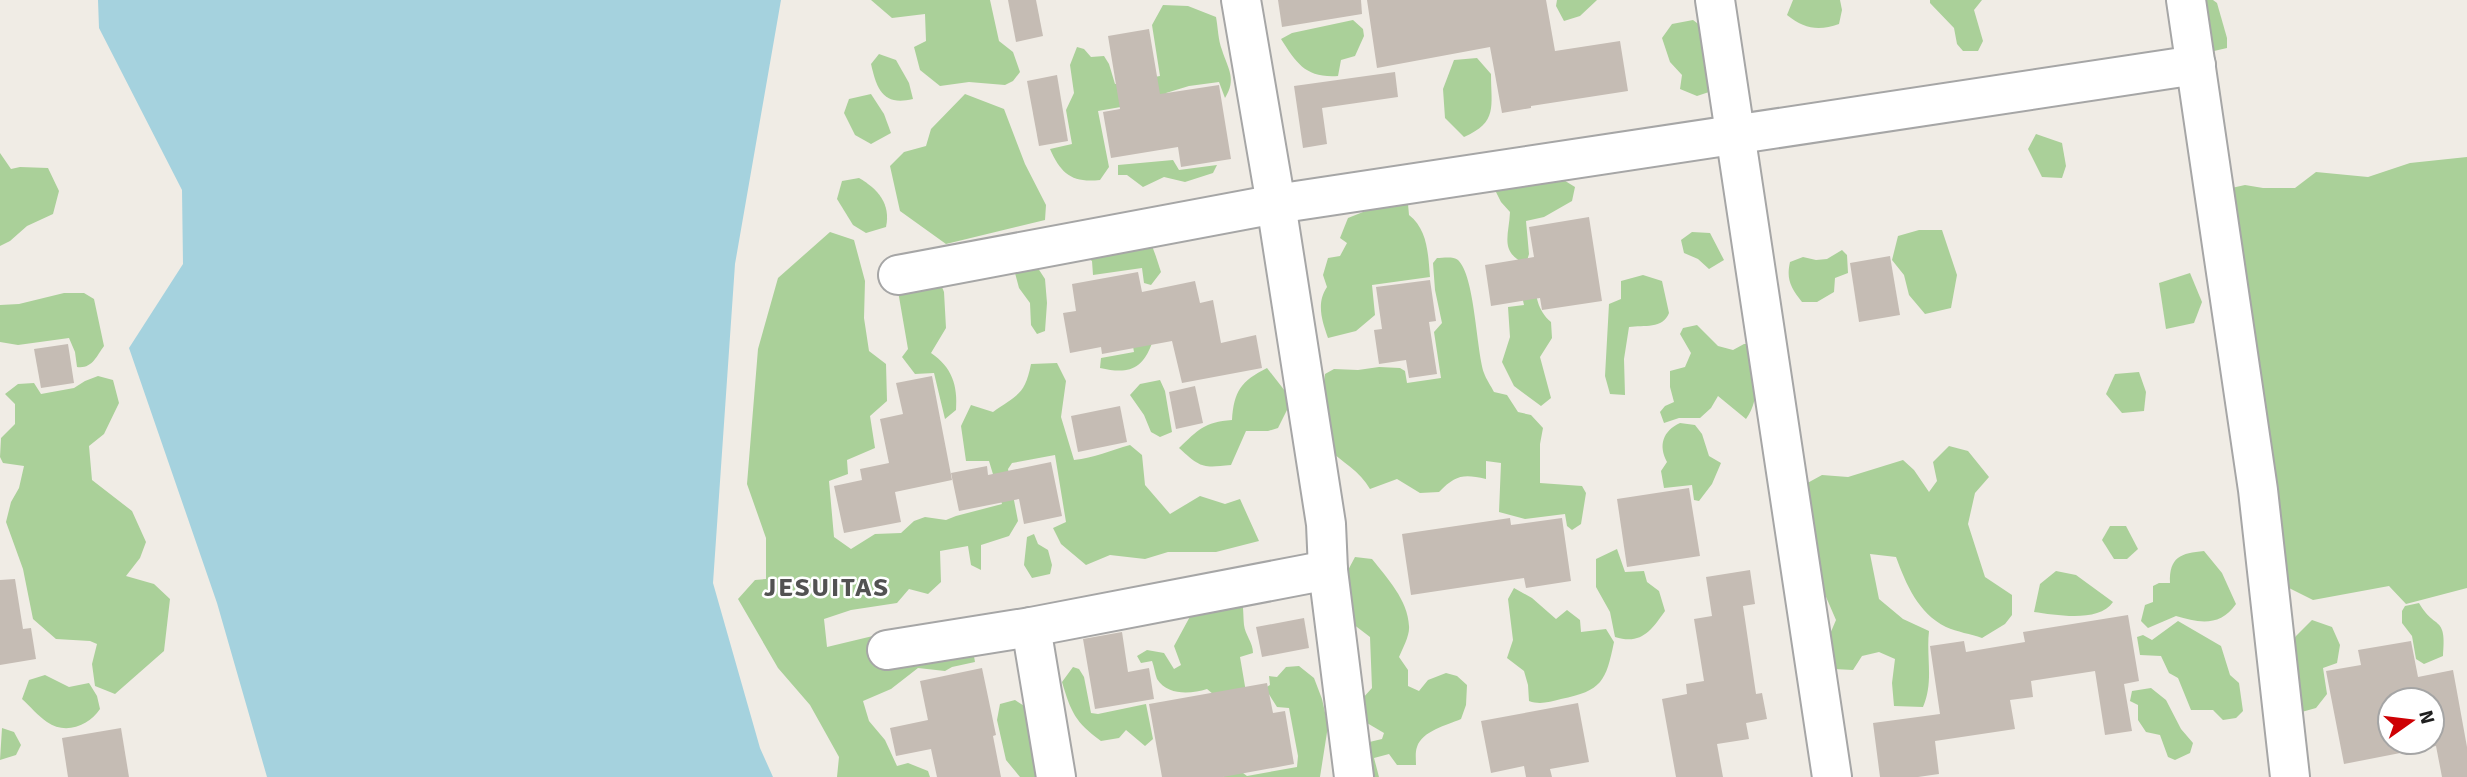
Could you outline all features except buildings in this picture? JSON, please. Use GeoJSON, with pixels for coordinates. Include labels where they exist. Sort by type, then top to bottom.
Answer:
{"type":"FeatureCollection","features":[{"type":"Feature","properties":{"kind":"street"},"geometry":{"type":"LineString","coordinates":[[1241,0],[1326,524],[1328,570],[1354,777]]}},
{"type":"Feature","properties":{"kind":"street"},"geometry":{"type":"LineString","coordinates":[[1715,0],[1832,777]]}},
{"type":"Feature","properties":{"kind":"street"},"geometry":{"type":"LineString","coordinates":[[2186,0],[2258,490],[2290,777]]}},
{"type":"Feature","properties":{"kind":"street"},"geometry":{"type":"LineString","coordinates":[[898,275],[1276,204],[2196,65]]}},
{"type":"Feature","properties":{"kind":"street"},"geometry":{"type":"LineString","coordinates":[[887,650],[1031,627],[1328,570]]}},
{"type":"Feature","properties":{"kind":"street"},"geometry":{"type":"LineString","coordinates":[[1031,627],[1056,777]]}},
{"type":"Feature","properties":{"kind":"green space"},"geometry":{"type":"Polygon","coordinates":[[[871,0],[990,0],[999,41],[1013,52],[1020,72],[1013,81],[1005,85],[969,82],[940,86],[920,70],[914,47],[926,41],[925,14],[892,18],[871,0]]]}},
{"type":"Feature","properties":{"kind":"green space"},"geometry":{"type":"Polygon","coordinates":[[[1557,0],[1597,0],[1580,16],[1564,21],[1556,6],[1557,0]]]}},
{"type":"Feature","properties":{"kind":"green space"},"geometry":{"type":"Polygon","coordinates":[[[1793,0],[1840,0],[1842,10],[1839,24],[1818,28],[1799,23],[1787,15],[1793,0]]]}},
{"type":"Feature","properties":{"kind":"green space"},"geometry":{"type":"Polygon","coordinates":[[[1930,0],[1982,0],[1974,10],[1983,41],[1978,51],[1963,51],[1957,44],[1954,28],[1930,0]]]}},
{"type":"Feature","properties":{"kind":"green space"},"geometry":{"type":"Polygon","coordinates":[[[2187,0],[2213,0],[2217,3],[2227,38],[2227,48],[2214,51],[2203,41],[2187,0]]]}},
{"type":"Feature","properties":{"kind":"green space"},"geometry":{"type":"Polygon","coordinates":[[[1163,5],[1188,6],[1216,17],[1231,79],[1229,91],[1225,98],[1219,82],[1189,86],[1166,93],[1166,99],[1098,111],[1109,167],[1100,180],[1082,180],[1069,175],[1063,171],[1050,149],[1072,144],[1066,110],[1074,93],[1070,65],[1077,47],[1084,49],[1091,57],[1104,56],[1115,84],[1160,76],[1152,25],[1163,5]]]}},
{"type":"Feature","properties":{"kind":"green space"},"geometry":{"type":"Polygon","coordinates":[[[1353,20],[1363,29],[1364,36],[1355,56],[1341,60],[1338,76],[1310,72],[1292,56],[1281,39],[1292,33],[1353,20]]]}},
{"type":"Feature","properties":{"kind":"green space"},"geometry":{"type":"Polygon","coordinates":[[[1693,20],[1705,29],[1712,91],[1697,96],[1680,89],[1682,75],[1670,62],[1662,38],[1672,24],[1693,20]]]}},
{"type":"Feature","properties":{"kind":"green space"},"geometry":{"type":"Polygon","coordinates":[[[879,54],[896,60],[909,83],[913,99],[895,100],[883,94],[871,64],[879,54]]]}},
{"type":"Feature","properties":{"kind":"green space"},"geometry":{"type":"Polygon","coordinates":[[[1477,58],[1491,74],[1490,112],[1483,125],[1464,137],[1445,118],[1443,89],[1454,60],[1477,58]]]}},
{"type":"Feature","properties":{"kind":"green space"},"geometry":{"type":"Polygon","coordinates":[[[871,94],[884,114],[891,133],[871,144],[855,135],[844,113],[849,99],[871,94]]]}},
{"type":"Feature","properties":{"kind":"green space"},"geometry":{"type":"Polygon","coordinates":[[[965,94],[1004,109],[1025,164],[1046,205],[1045,220],[946,244],[900,211],[890,166],[904,152],[926,146],[931,129],[965,94]]]}},
{"type":"Feature","properties":{"kind":"green space"},"geometry":{"type":"Polygon","coordinates":[[[2036,134],[2062,143],[2066,166],[2062,178],[2042,177],[2028,149],[2036,134]]]}},
{"type":"Feature","properties":{"kind":"green space"},"geometry":{"type":"Polygon","coordinates":[[[0,153],[11,169],[48,168],[59,191],[53,214],[27,226],[0,246],[0,153]]]}},
{"type":"Feature","properties":{"kind":"green space"},"geometry":{"type":"Polygon","coordinates":[[[2467,157],[2467,588],[2406,604],[2389,586],[2313,600],[2281,584],[2218,191],[2245,185],[2295,188],[2316,172],[2368,177],[2410,163],[2467,157]]]}},
{"type":"Feature","properties":{"kind":"green space"},"geometry":{"type":"Polygon","coordinates":[[[1173,160],[1179,170],[1217,165],[1213,173],[1185,182],[1164,177],[1143,187],[1127,175],[1118,175],[1118,165],[1173,160]]]}},
{"type":"Feature","properties":{"kind":"green space"},"geometry":{"type":"Polygon","coordinates":[[[859,178],[882,198],[887,211],[886,227],[866,233],[853,225],[837,199],[842,181],[859,178]]]}},
{"type":"Feature","properties":{"kind":"green space"},"geometry":{"type":"Polygon","coordinates":[[[1562,179],[1575,187],[1572,201],[1544,217],[1526,221],[1529,254],[1526,264],[1509,249],[1510,212],[1494,188],[1562,179]]]}},
{"type":"Feature","properties":{"kind":"green space"},"geometry":{"type":"Polygon","coordinates":[[[1375,185],[1407,193],[1409,215],[1420,228],[1426,243],[1430,277],[1372,285],[1375,315],[1356,331],[1328,338],[1321,306],[1327,287],[1323,275],[1328,258],[1340,256],[1347,243],[1340,238],[1348,218],[1368,210],[1375,185]]]}},
{"type":"Feature","properties":{"kind":"green space"},"geometry":{"type":"Polygon","coordinates":[[[1109,215],[1140,229],[1149,240],[1161,272],[1151,285],[1144,283],[1142,268],[1093,275],[1092,261],[1081,253],[1091,221],[1109,215]]]}},
{"type":"Feature","properties":{"kind":"green space"},"geometry":{"type":"Polygon","coordinates":[[[1919,230],[1942,230],[1957,275],[1951,308],[1925,314],[1909,295],[1904,275],[1892,260],[1898,236],[1919,230]]]}},
{"type":"Feature","properties":{"kind":"green space"},"geometry":{"type":"Polygon","coordinates":[[[830,232],[854,240],[865,281],[864,318],[869,351],[886,364],[887,401],[870,416],[875,448],[847,460],[848,474],[829,481],[834,537],[851,549],[875,534],[901,533],[914,521],[925,517],[946,520],[1002,504],[989,461],[966,461],[961,426],[971,405],[993,412],[1014,398],[1026,382],[1031,364],[1057,363],[1066,381],[1061,417],[1074,460],[1130,445],[1142,455],[1145,485],[1170,514],[1200,496],[1225,504],[1240,499],[1259,541],[1216,552],[1168,552],[1145,559],[1110,555],[1086,565],[1061,544],[1053,528],[1066,522],[1055,455],[1012,463],[1008,469],[1018,521],[1009,536],[981,545],[981,570],[971,565],[968,546],[940,551],[941,582],[928,594],[909,589],[897,603],[851,610],[824,619],[827,647],[877,635],[971,640],[975,662],[945,671],[918,668],[891,689],[863,701],[869,721],[885,740],[897,766],[908,763],[928,771],[930,777],[837,777],[839,757],[810,705],[778,668],[738,599],[755,580],[766,579],[766,538],[747,484],[758,349],[778,278],[830,232]]]}},
{"type":"Feature","properties":{"kind":"green space"},"geometry":{"type":"Polygon","coordinates":[[[1692,232],[1710,233],[1724,260],[1709,269],[1698,259],[1684,253],[1681,240],[1692,232]]]}},
{"type":"Feature","properties":{"kind":"green space"},"geometry":{"type":"Polygon","coordinates":[[[1842,250],[1847,255],[1848,273],[1835,278],[1834,292],[1817,302],[1802,302],[1790,284],[1790,262],[1803,257],[1827,259],[1842,250]]]}},
{"type":"Feature","properties":{"kind":"green space"},"geometry":{"type":"Polygon","coordinates":[[[1011,258],[1032,259],[1045,279],[1045,331],[1037,334],[1031,325],[1030,303],[1019,288],[1011,258]]]}},
{"type":"Feature","properties":{"kind":"green space"},"geometry":{"type":"Polygon","coordinates":[[[1437,258],[1456,259],[1464,268],[1472,296],[1481,362],[1494,392],[1507,395],[1518,412],[1531,415],[1543,428],[1540,444],[1540,483],[1582,486],[1586,493],[1581,524],[1572,530],[1567,526],[1565,514],[1525,519],[1499,512],[1501,463],[1486,461],[1486,479],[1460,477],[1439,492],[1420,493],[1397,479],[1370,489],[1356,472],[1327,448],[1331,424],[1321,404],[1325,374],[1334,369],[1379,367],[1400,368],[1405,371],[1407,383],[1441,378],[1434,332],[1442,323],[1435,290],[1433,263],[1437,258]]]}},
{"type":"Feature","properties":{"kind":"green space"},"geometry":{"type":"Polygon","coordinates":[[[2190,273],[2202,302],[2194,323],[2166,329],[2159,283],[2190,273]]]}},
{"type":"Feature","properties":{"kind":"green space"},"geometry":{"type":"Polygon","coordinates":[[[1643,275],[1662,281],[1669,313],[1658,324],[1629,327],[1624,359],[1625,395],[1610,394],[1605,376],[1609,304],[1621,299],[1621,281],[1643,275]]]}},
{"type":"Feature","properties":{"kind":"green space"},"geometry":{"type":"Polygon","coordinates":[[[918,276],[942,287],[944,292],[946,328],[931,353],[944,364],[955,385],[956,410],[945,419],[934,373],[915,374],[902,357],[908,349],[898,291],[918,276]]]}},
{"type":"Feature","properties":{"kind":"green space"},"geometry":{"type":"Polygon","coordinates":[[[1534,278],[1540,308],[1551,322],[1552,338],[1540,357],[1551,398],[1541,406],[1514,386],[1502,362],[1510,337],[1508,307],[1524,305],[1518,279],[1534,278]]]}},
{"type":"Feature","properties":{"kind":"green space"},"geometry":{"type":"Polygon","coordinates":[[[64,293],[84,293],[94,299],[104,346],[90,364],[77,367],[69,338],[18,345],[0,342],[0,305],[19,304],[64,293]]]}},
{"type":"Feature","properties":{"kind":"green space"},"geometry":{"type":"Polygon","coordinates":[[[1697,325],[1718,346],[1733,350],[1744,344],[1754,344],[1756,392],[1746,419],[1718,396],[1711,408],[1700,418],[1679,418],[1664,423],[1660,412],[1674,402],[1670,371],[1685,367],[1691,353],[1680,334],[1683,328],[1697,325]]]}},
{"type":"Feature","properties":{"kind":"green space"},"geometry":{"type":"Polygon","coordinates":[[[1130,330],[1152,343],[1143,360],[1126,370],[1100,368],[1101,358],[1134,352],[1130,330]]]}},
{"type":"Feature","properties":{"kind":"green space"},"geometry":{"type":"Polygon","coordinates":[[[1267,368],[1292,400],[1278,428],[1246,431],[1231,465],[1202,465],[1179,448],[1202,428],[1232,420],[1240,388],[1267,368]]]}},
{"type":"Feature","properties":{"kind":"green space"},"geometry":{"type":"Polygon","coordinates":[[[2139,372],[2146,392],[2144,411],[2122,413],[2106,394],[2115,374],[2139,372]]]}},
{"type":"Feature","properties":{"kind":"green space"},"geometry":{"type":"Polygon","coordinates":[[[98,376],[113,380],[119,403],[104,434],[89,446],[92,480],[132,511],[146,542],[140,558],[126,576],[154,584],[170,599],[164,651],[115,694],[95,686],[92,664],[97,644],[90,641],[56,639],[33,619],[23,569],[6,522],[24,466],[3,463],[0,457],[1,438],[15,424],[15,404],[5,394],[18,384],[34,383],[41,394],[74,388],[98,376]]]}},
{"type":"Feature","properties":{"kind":"green space"},"geometry":{"type":"Polygon","coordinates":[[[1160,380],[1165,391],[1172,432],[1160,437],[1151,432],[1144,415],[1130,395],[1140,384],[1160,380]]]}},
{"type":"Feature","properties":{"kind":"green space"},"geometry":{"type":"Polygon","coordinates":[[[1680,423],[1695,425],[1702,434],[1709,456],[1721,463],[1712,484],[1699,501],[1694,500],[1692,485],[1664,488],[1661,471],[1667,462],[1663,450],[1664,439],[1674,426],[1680,423]]]}},
{"type":"Feature","properties":{"kind":"green space"},"geometry":{"type":"Polygon","coordinates":[[[1949,446],[1968,451],[1989,477],[1975,493],[1968,524],[1985,577],[2012,595],[2012,615],[2005,624],[1982,638],[1946,627],[1921,606],[1896,557],[1870,554],[1879,599],[1903,619],[1929,631],[1929,679],[1923,707],[1894,706],[1892,683],[1895,659],[1879,652],[1862,656],[1853,670],[1834,669],[1827,641],[1836,620],[1820,583],[1802,486],[1822,475],[1848,477],[1903,460],[1914,470],[1929,492],[1937,481],[1933,462],[1949,446]]]}},
{"type":"Feature","properties":{"kind":"green space"},"geometry":{"type":"Polygon","coordinates":[[[2110,526],[2126,526],[2138,549],[2127,559],[2114,559],[2102,540],[2110,526]]]}},
{"type":"Feature","properties":{"kind":"green space"},"geometry":{"type":"Polygon","coordinates":[[[1034,534],[1038,544],[1048,550],[1052,565],[1050,574],[1032,578],[1024,565],[1027,537],[1034,534]]]}},
{"type":"Feature","properties":{"kind":"green space"},"geometry":{"type":"Polygon","coordinates":[[[1617,549],[1625,572],[1644,571],[1647,582],[1659,591],[1665,611],[1655,625],[1639,638],[1615,637],[1610,612],[1596,587],[1596,559],[1617,549]]]}},
{"type":"Feature","properties":{"kind":"green space"},"geometry":{"type":"Polygon","coordinates":[[[2204,551],[2222,573],[2236,604],[2216,620],[2201,621],[2176,616],[2148,628],[2141,621],[2145,605],[2153,602],[2153,586],[2170,583],[2172,567],[2178,558],[2204,551]]]}},
{"type":"Feature","properties":{"kind":"green space"},"geometry":{"type":"Polygon","coordinates":[[[1355,557],[1372,559],[1396,590],[1405,607],[1409,630],[1399,657],[1408,670],[1408,686],[1419,691],[1428,680],[1446,673],[1457,676],[1467,685],[1466,705],[1461,719],[1436,729],[1420,741],[1416,749],[1416,765],[1397,765],[1389,754],[1374,758],[1379,777],[1362,777],[1361,744],[1382,739],[1384,733],[1367,723],[1362,699],[1372,688],[1370,637],[1353,624],[1346,574],[1355,557]]]}},
{"type":"Feature","properties":{"kind":"green space"},"geometry":{"type":"Polygon","coordinates":[[[2056,571],[2076,575],[2113,602],[2106,609],[2088,615],[2065,616],[2034,612],[2040,584],[2056,571]]]}},
{"type":"Feature","properties":{"kind":"green space"},"geometry":{"type":"Polygon","coordinates":[[[1514,588],[1532,598],[1556,619],[1567,610],[1580,620],[1581,632],[1606,629],[1614,642],[1605,675],[1594,688],[1549,702],[1529,701],[1524,671],[1507,658],[1513,640],[1508,599],[1514,588]]]}},
{"type":"Feature","properties":{"kind":"green space"},"geometry":{"type":"Polygon","coordinates":[[[1240,594],[1245,629],[1253,653],[1240,657],[1246,692],[1213,694],[1207,689],[1187,693],[1173,691],[1157,679],[1152,661],[1141,663],[1137,656],[1147,650],[1164,653],[1174,669],[1181,665],[1174,646],[1193,611],[1240,594]]]}},
{"type":"Feature","properties":{"kind":"green space"},"geometry":{"type":"Polygon","coordinates":[[[2419,603],[2441,628],[2444,643],[2443,656],[2424,664],[2416,659],[2412,636],[2402,623],[2405,606],[2419,603]]]}},
{"type":"Feature","properties":{"kind":"green space"},"geometry":{"type":"Polygon","coordinates":[[[2312,620],[2332,627],[2340,645],[2337,663],[2323,668],[2327,694],[2316,708],[2298,713],[2286,652],[2296,636],[2312,620]]]}},
{"type":"Feature","properties":{"kind":"green space"},"geometry":{"type":"Polygon","coordinates":[[[2178,621],[2221,646],[2230,675],[2239,683],[2243,711],[2236,718],[2223,720],[2213,710],[2191,710],[2178,678],[2169,673],[2161,656],[2140,655],[2137,637],[2143,635],[2152,640],[2178,621]]]}},
{"type":"Feature","properties":{"kind":"green space"},"geometry":{"type":"Polygon","coordinates":[[[1299,666],[1314,678],[1328,726],[1320,777],[1222,777],[1239,770],[1247,776],[1297,767],[1298,756],[1289,708],[1277,707],[1265,688],[1270,685],[1269,676],[1277,677],[1286,667],[1299,666]]]}},
{"type":"Feature","properties":{"kind":"green space"},"geometry":{"type":"Polygon","coordinates":[[[1073,667],[1079,669],[1084,677],[1091,713],[1098,714],[1146,704],[1153,739],[1145,746],[1126,730],[1119,738],[1101,741],[1085,728],[1071,709],[1062,682],[1073,667]]]}},
{"type":"Feature","properties":{"kind":"green space"},"geometry":{"type":"Polygon","coordinates":[[[45,675],[69,687],[89,683],[97,696],[100,709],[90,720],[76,727],[61,728],[47,722],[22,699],[29,680],[45,675]]]}},
{"type":"Feature","properties":{"kind":"green space"},"geometry":{"type":"Polygon","coordinates":[[[2151,688],[2166,700],[2181,729],[2193,743],[2190,753],[2175,760],[2168,757],[2160,735],[2146,732],[2138,720],[2138,705],[2130,701],[2132,691],[2151,688]]]}},
{"type":"Feature","properties":{"kind":"green space"},"geometry":{"type":"Polygon","coordinates":[[[1015,700],[1029,709],[1031,746],[1038,777],[1020,777],[1006,760],[997,720],[1000,704],[1015,700]]]}},
{"type":"Feature","properties":{"kind":"green space"},"geometry":{"type":"Polygon","coordinates":[[[2,728],[14,732],[21,745],[16,755],[0,760],[2,728]]]}},
{"type":"Feature","properties":{"kind":"water"},"geometry":{"type":"Polygon","coordinates":[[[98,0],[781,0],[735,264],[713,583],[760,748],[773,777],[267,777],[217,603],[129,348],[183,264],[182,190],[99,28],[98,0]]]}},
{"type":"Feature","properties":{"kind":"district","name":"JESUITAS"},"geometry":{"type":"Point","coordinates":[827,588]}}]}
